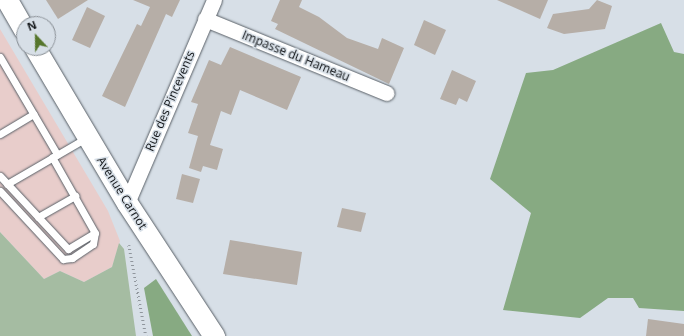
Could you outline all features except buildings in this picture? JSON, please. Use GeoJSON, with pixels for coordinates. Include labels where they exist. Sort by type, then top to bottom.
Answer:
{"type":"FeatureCollection","features":[{"type":"Feature","properties":{"kind":"main road"},"geometry":{"type":"LineString","coordinates":[[7,0],[16,16]]}},
{"type":"Feature","properties":{"kind":"main road","name":"Avenue Carnot"},"geometry":{"type":"LineString","coordinates":[[40,56],[127,203],[214,336]]}},
{"type":"Feature","properties":{"kind":"street","name":"Rue des Pincevents"},"geometry":{"type":"LineString","coordinates":[[127,203],[214,0]]}},
{"type":"Feature","properties":{"kind":"street","name":"Impasse du Hameau"},"geometry":{"type":"LineString","coordinates":[[205,19],[386,93]]}},
{"type":"Feature","properties":{"kind":"lane"},"geometry":{"type":"LineString","coordinates":[[0,57],[33,114],[95,233],[93,244],[72,258],[63,259],[0,191]]}},
{"type":"Feature","properties":{"kind":"lane"},"geometry":{"type":"LineString","coordinates":[[0,134],[33,114]]}},
{"type":"Feature","properties":{"kind":"lane"},"geometry":{"type":"LineString","coordinates":[[7,184],[88,136]]}},
{"type":"Feature","properties":{"kind":"lane"},"geometry":{"type":"LineString","coordinates":[[0,176],[68,249],[95,233]]}},
{"type":"Feature","properties":{"kind":"lane"},"geometry":{"type":"LineString","coordinates":[[38,217],[75,196]]}},
{"type":"Feature","properties":{"kind":"path"},"geometry":{"type":"LineString","coordinates":[[129,243],[146,336]]}},
{"type":"Feature","properties":{"kind":"shaded area"},"geometry":{"type":"Polygon","coordinates":[[[0,29],[108,211],[120,241],[112,267],[84,282],[60,271],[44,279],[0,232],[0,29]]]}},
{"type":"Feature","properties":{"kind":"green space"},"geometry":{"type":"Polygon","coordinates":[[[661,23],[674,52],[684,54],[684,311],[639,308],[633,298],[608,298],[580,318],[503,310],[531,213],[490,179],[526,73],[553,70],[661,23]]]}},
{"type":"Feature","properties":{"kind":"green space"},"geometry":{"type":"Polygon","coordinates":[[[0,232],[44,279],[60,271],[84,282],[112,267],[119,243],[124,249],[136,336],[0,336],[0,232]]]}},
{"type":"Feature","properties":{"kind":"green space"},"geometry":{"type":"Polygon","coordinates":[[[156,279],[192,336],[153,336],[144,288],[156,279]]]}}]}
